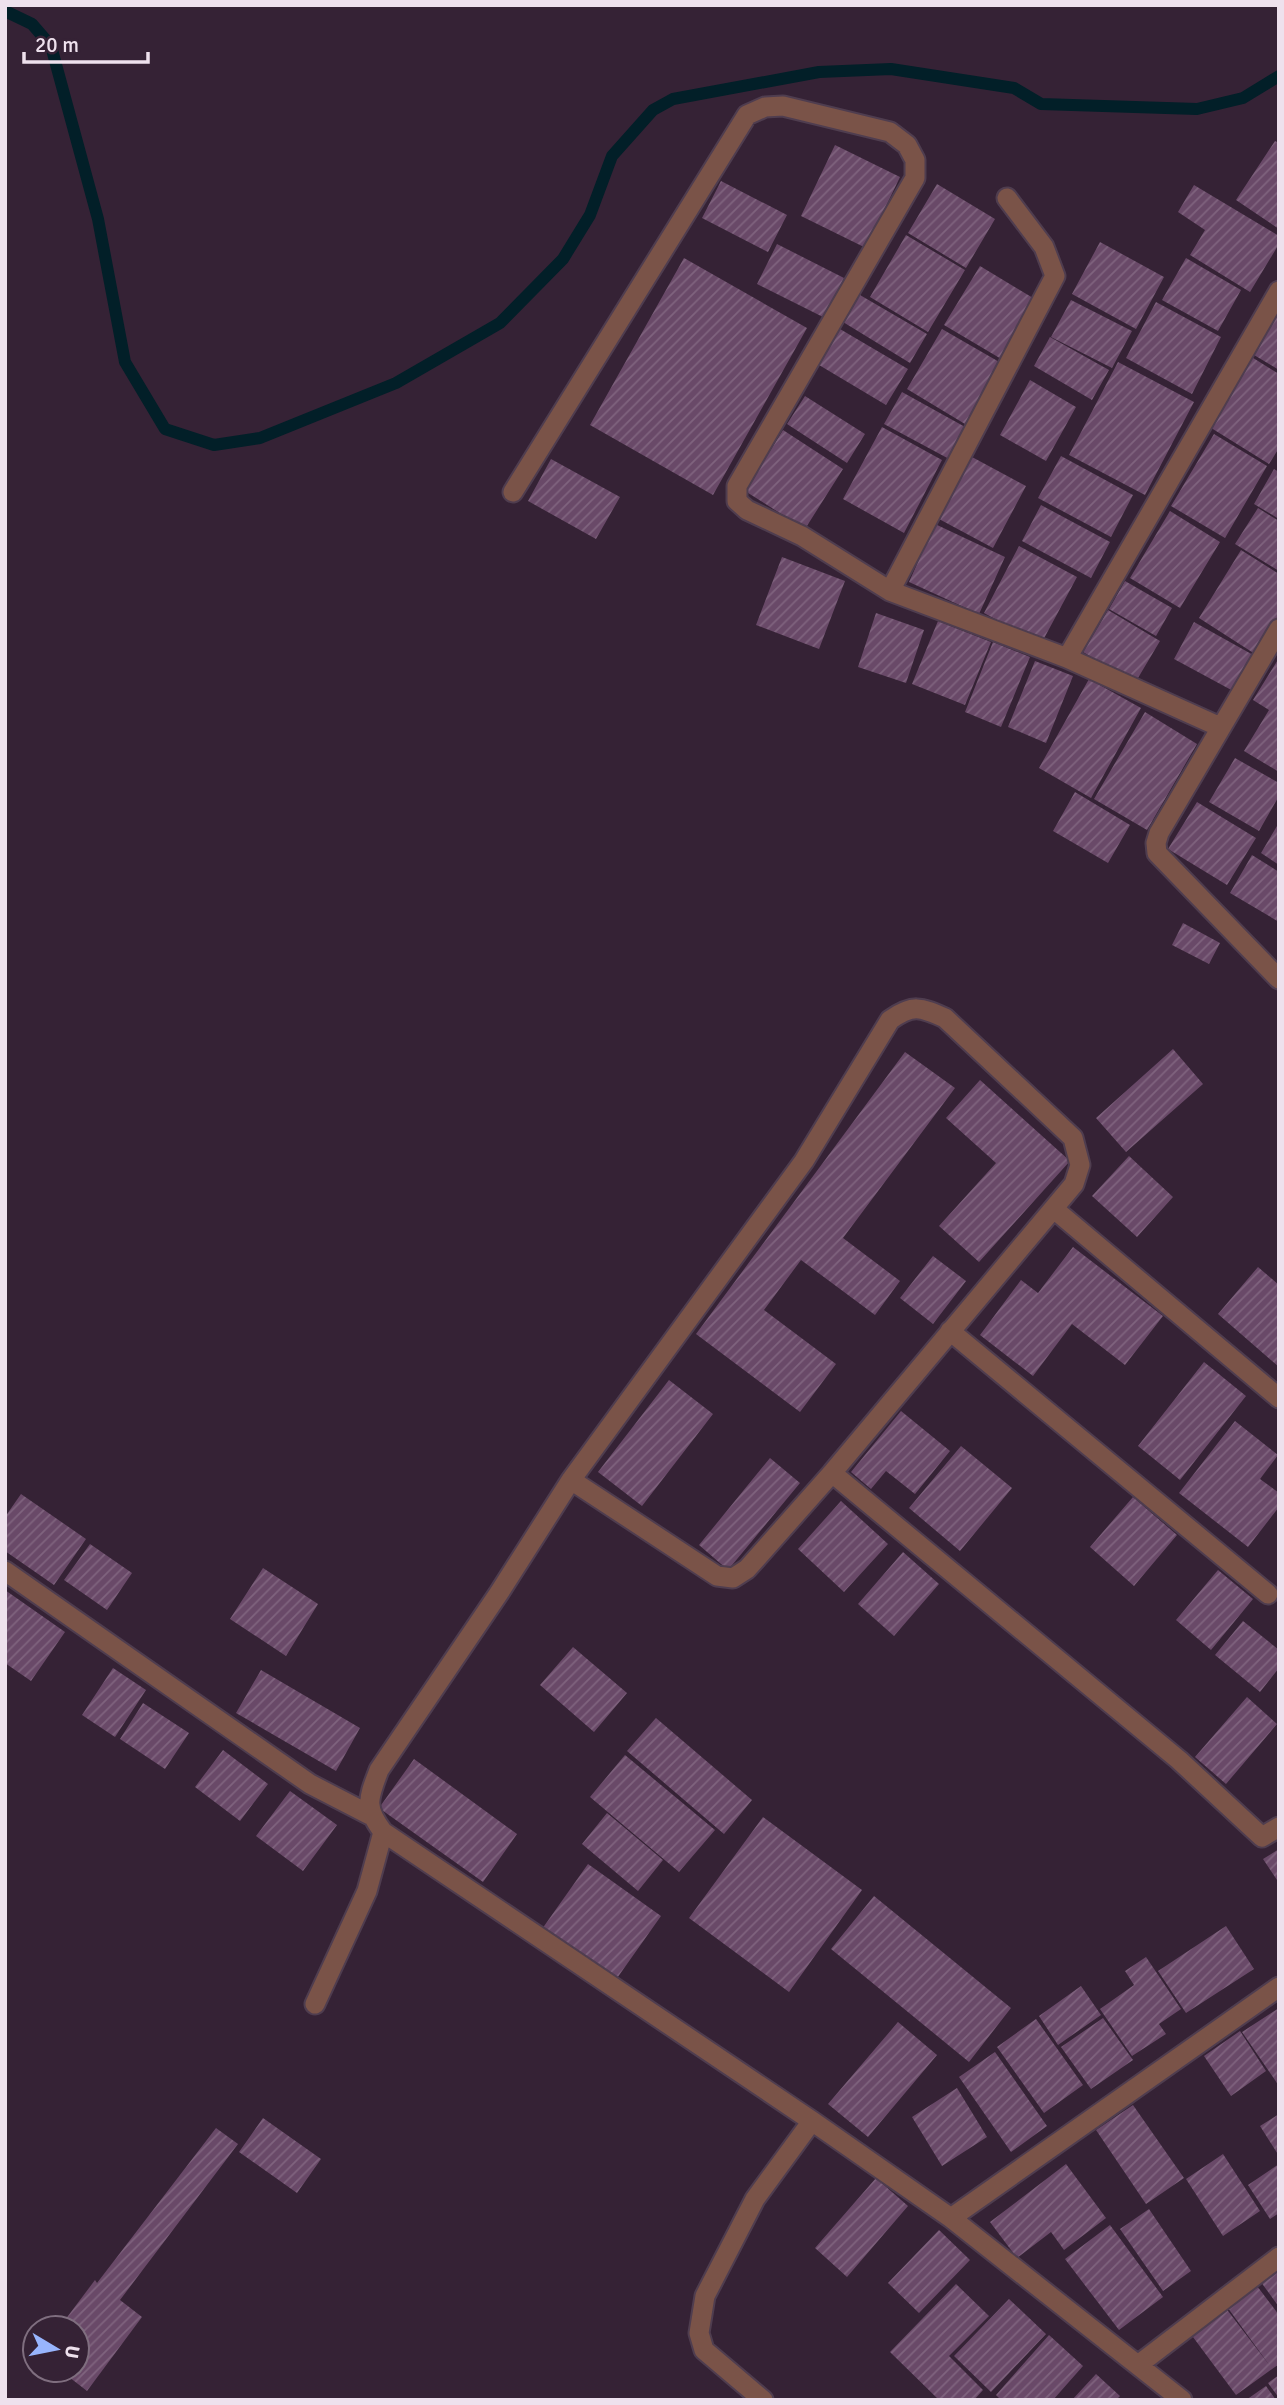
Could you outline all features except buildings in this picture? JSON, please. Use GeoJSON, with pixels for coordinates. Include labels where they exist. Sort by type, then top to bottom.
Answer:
{"type":"FeatureCollection","features":[{"type":"Feature","properties":{"kind":"street"},"geometry":{"type":"LineString","coordinates":[[513,492],[747,115],[765,107],[783,106],[890,132],[907,145],[915,160],[915,178],[737,486],[737,501],[747,510],[802,536],[890,591],[1067,658],[1220,727]]}},
{"type":"Feature","properties":{"kind":"street"},"geometry":{"type":"LineString","coordinates":[[890,591],[1055,276],[1044,247],[1007,198]]}},
{"type":"Feature","properties":{"kind":"street"},"geometry":{"type":"LineString","coordinates":[[1067,658],[1279,291]]}},
{"type":"Feature","properties":{"kind":"street"},"geometry":{"type":"LineString","coordinates":[[1276,971],[1157,853],[1156,843],[1158,833],[1279,629]]}},
{"type":"Feature","properties":{"kind":"street"},"geometry":{"type":"LineString","coordinates":[[370,1815],[368,1798],[379,1770],[499,1593],[571,1480],[804,1161],[890,1020],[907,1008],[924,1009],[945,1018],[1073,1138],[1080,1165],[1074,1184],[832,1473],[747,1569],[733,1578],[723,1578],[571,1480]]}},
{"type":"Feature","properties":{"kind":"street"},"geometry":{"type":"LineString","coordinates":[[1054,1209],[1279,1398]]}},
{"type":"Feature","properties":{"kind":"street"},"geometry":{"type":"LineString","coordinates":[[950,1331],[1268,1594]]}},
{"type":"Feature","properties":{"kind":"street"},"geometry":{"type":"LineString","coordinates":[[832,1473],[1179,1760],[1262,1837],[1279,1828]]}},
{"type":"Feature","properties":{"kind":"street"},"geometry":{"type":"LineString","coordinates":[[5,1571],[310,1784],[370,1815],[383,1832],[951,2218],[1182,2400]]}},
{"type":"Feature","properties":{"kind":"street"},"geometry":{"type":"LineString","coordinates":[[315,2004],[367,1891],[383,1832]]}},
{"type":"Feature","properties":{"kind":"street"},"geometry":{"type":"LineString","coordinates":[[951,2218],[1279,1987]]}},
{"type":"Feature","properties":{"kind":"street"},"geometry":{"type":"LineString","coordinates":[[763,2400],[704,2350],[699,2333],[705,2296],[755,2199],[812,2121]]}},
{"type":"Feature","properties":{"kind":"street"},"geometry":{"type":"LineString","coordinates":[[1138,2365],[1279,2257]]}},
{"type":"Feature","properties":{"kind":"waterway"},"geometry":{"type":"LineString","coordinates":[[5,11],[32,24],[51,46],[98,219],[125,362],[165,429],[214,445],[260,438],[396,383],[500,323],[563,259],[590,215],[612,156],[653,110],[673,99],[819,72],[891,69],[1014,88],[1041,104],[1197,109],[1243,98],[1279,76]]}}]}
